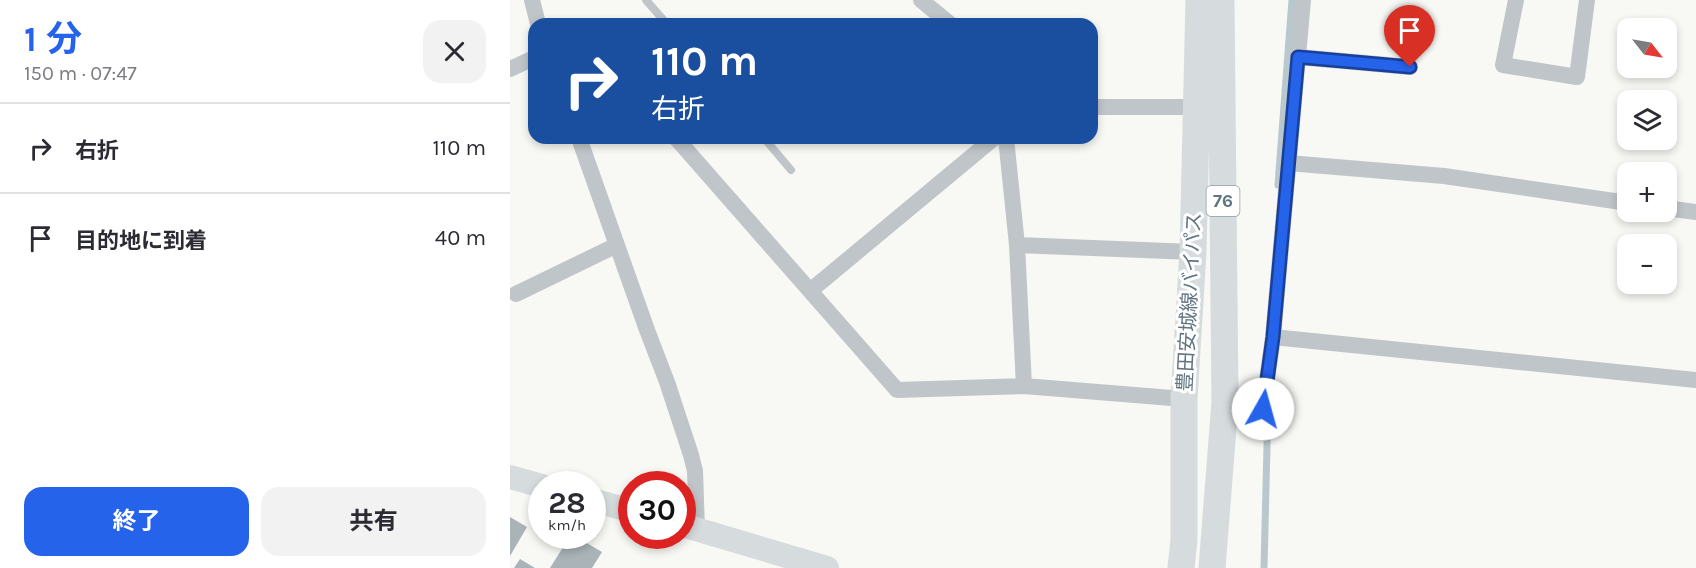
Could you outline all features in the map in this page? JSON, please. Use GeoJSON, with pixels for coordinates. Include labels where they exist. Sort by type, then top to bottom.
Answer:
{"type":"FeatureCollection","features":[{"type":"Feature","properties":{"kind":"main road","name":"豊田安城線バイパス"},"geometry":{"type":"LineString","coordinates":[[1181,568],[1184,540],[1184,399],[1193,252],[1199,0]]}},
{"type":"Feature","properties":{"kind":"main road","name":"豊田安城線バイパス"},"geometry":{"type":"LineString","coordinates":[[1212,568],[1225,402],[1221,0]]}},
{"type":"Feature","properties":{"kind":"street"},"geometry":{"type":"LineString","coordinates":[[532,0],[536,18]]}},
{"type":"Feature","properties":{"kind":"street"},"geometry":{"type":"LineString","coordinates":[[921,0],[943,18]]}},
{"type":"Feature","properties":{"kind":"street"},"geometry":{"type":"LineString","coordinates":[[1225,402],[1263,409],[1273,337],[1303,0]]}},
{"type":"Feature","properties":{"kind":"street"},"geometry":{"type":"LineString","coordinates":[[1516,0],[1503,65],[1577,77],[1587,0]]}},
{"type":"Feature","properties":{"kind":"street"},"geometry":{"type":"LineString","coordinates":[[1298,57],[1410,67]]}},
{"type":"Feature","properties":{"kind":"street"},"geometry":{"type":"LineString","coordinates":[[510,69],[528,61]]}},
{"type":"Feature","properties":{"kind":"street"},"geometry":{"type":"LineString","coordinates":[[1098,107],[1197,107]]}},
{"type":"Feature","properties":{"kind":"street"},"geometry":{"type":"LineString","coordinates":[[581,144],[667,382],[695,471]]}},
{"type":"Feature","properties":{"kind":"street"},"geometry":{"type":"LineString","coordinates":[[681,144],[897,390],[1024,386],[1184,399]]}},
{"type":"Feature","properties":{"kind":"street"},"geometry":{"type":"LineString","coordinates":[[810,291],[987,144]]}},
{"type":"Feature","properties":{"kind":"street"},"geometry":{"type":"LineString","coordinates":[[1007,144],[1017,245],[1024,386]]}},
{"type":"Feature","properties":{"kind":"street"},"geometry":{"type":"LineString","coordinates":[[1288,163],[1444,176],[1617,200]]}},
{"type":"Feature","properties":{"kind":"street"},"geometry":{"type":"LineString","coordinates":[[1677,209],[1696,212]]}},
{"type":"Feature","properties":{"kind":"street"},"geometry":{"type":"LineString","coordinates":[[516,294],[617,245]]}},
{"type":"Feature","properties":{"kind":"street"},"geometry":{"type":"LineString","coordinates":[[1017,245],[1193,252]]}},
{"type":"Feature","properties":{"kind":"street"},"geometry":{"type":"LineString","coordinates":[[1273,337],[1696,380]]}},
{"type":"Feature","properties":{"kind":"street"},"geometry":{"type":"LineString","coordinates":[[510,477],[528,482]]}},
{"type":"Feature","properties":{"kind":"street"},"geometry":{"type":"LineString","coordinates":[[696,529],[827,568]]}},
{"type":"Feature","properties":{"kind":"lane"},"geometry":{"type":"LineString","coordinates":[[646,0],[662,18]]}},
{"type":"Feature","properties":{"kind":"lane"},"geometry":{"type":"LineString","coordinates":[[769,144],[791,170]]}},
{"type":"Feature","properties":{"kind":"building"},"geometry":{"type":"Polygon","coordinates":[[[510,517],[527,527],[510,556],[510,517]]]}},
{"type":"Feature","properties":{"kind":"building"},"geometry":{"type":"Polygon","coordinates":[[[562,549],[597,549],[602,552],[592,568],[550,568],[562,549]]]}},
{"type":"Feature","properties":{"kind":"building"},"geometry":{"type":"Polygon","coordinates":[[[520,559],[535,568],[514,568],[520,559]]]}},
{"type":"Feature","properties":{"kind":"waterway"},"geometry":{"type":"LineString","coordinates":[[1278,185],[1292,0]]}},
{"type":"Feature","properties":{"kind":"waterway"},"geometry":{"type":"LineString","coordinates":[[1264,568],[1268,406]]}},
{"type":"Feature","properties":{"kind":"route"},"geometry":{"type":"LineString","coordinates":[[1263,409],[1273,337],[1298,57],[1410,67]]}}]}
